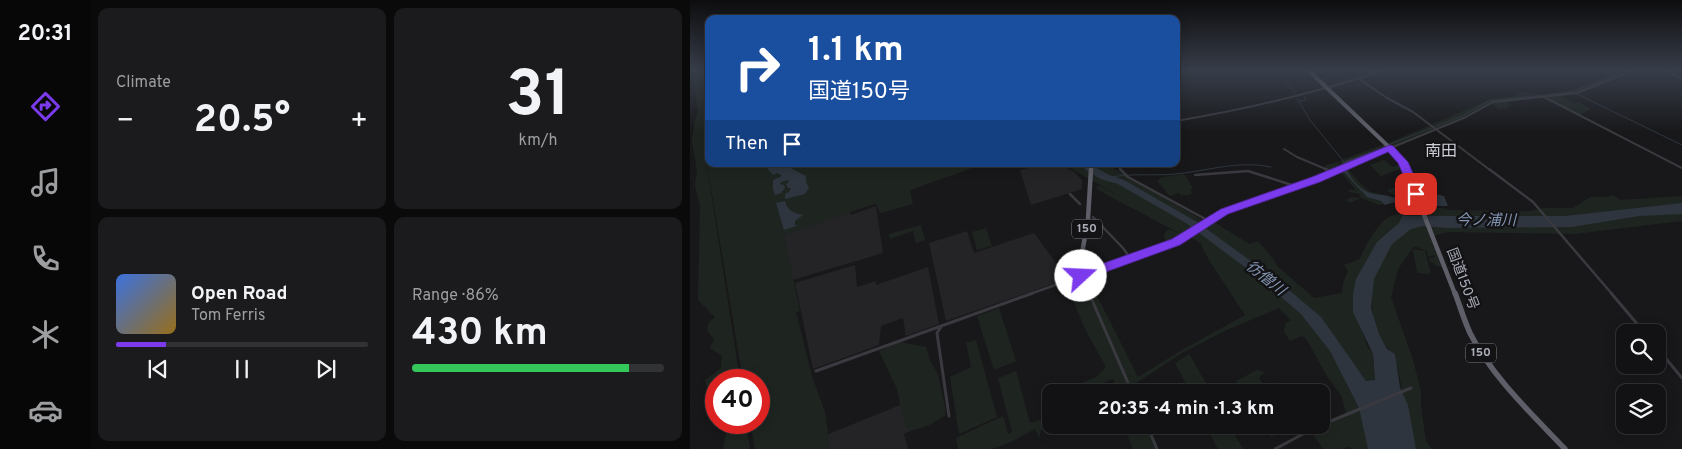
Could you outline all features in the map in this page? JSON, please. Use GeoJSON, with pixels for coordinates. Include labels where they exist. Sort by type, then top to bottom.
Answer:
{"type":"FeatureCollection","features":[{"type":"Feature","properties":{"kind":"highway","name":"国道150号"},"geometry":{"type":"LineString","coordinates":[[1330,91],[1390,148],[1406,168],[1470,332],[1481,352],[1508,387],[1565,449]]}},
{"type":"Feature","properties":{"kind":"highway","name":"150"},"geometry":{"type":"LineString","coordinates":[[1081,276],[1079,271],[1087,231],[1091,167]]}},
{"type":"Feature","properties":{"kind":"street"},"geometry":{"type":"LineString","coordinates":[[1180,120],[1242,110],[1316,91]]}},
{"type":"Feature","properties":{"kind":"street"},"geometry":{"type":"LineString","coordinates":[[1376,91],[1413,112],[1525,196],[1542,211],[1637,324]]}},
{"type":"Feature","properties":{"kind":"street"},"geometry":{"type":"LineString","coordinates":[[816,371],[1176,242],[1229,210],[1333,172],[1466,117],[1493,102],[1584,91]]}},
{"type":"Feature","properties":{"kind":"street"},"geometry":{"type":"LineString","coordinates":[[1544,97],[1682,168]]}},
{"type":"Feature","properties":{"kind":"street"},"geometry":{"type":"LineString","coordinates":[[1284,149],[1297,157],[1333,172]]}},
{"type":"Feature","properties":{"kind":"street"},"geometry":{"type":"LineString","coordinates":[[1120,169],[1124,174],[1208,222]]}},
{"type":"Feature","properties":{"kind":"street"},"geometry":{"type":"LineString","coordinates":[[1194,176],[1215,172],[1244,171],[1297,186]]}},
{"type":"Feature","properties":{"kind":"street"},"geometry":{"type":"LineString","coordinates":[[1070,194],[1080,204]]}},
{"type":"Feature","properties":{"kind":"street"},"geometry":{"type":"LineString","coordinates":[[1093,217],[1123,248],[1130,258]]}},
{"type":"Feature","properties":{"kind":"street"},"geometry":{"type":"LineString","coordinates":[[1081,276],[1128,384]]}},
{"type":"Feature","properties":{"kind":"street"},"geometry":{"type":"LineString","coordinates":[[942,326],[937,333],[949,416]]}},
{"type":"Feature","properties":{"kind":"street"},"geometry":{"type":"LineString","coordinates":[[1666,359],[1682,378]]}},
{"type":"Feature","properties":{"kind":"street"},"geometry":{"type":"LineString","coordinates":[[1330,421],[1411,388]]}},
{"type":"Feature","properties":{"kind":"street"},"geometry":{"type":"LineString","coordinates":[[1151,434],[1157,449]]}},
{"type":"Feature","properties":{"kind":"street"},"geometry":{"type":"LineString","coordinates":[[1274,449],[1303,434]]}},
{"type":"Feature","properties":{"kind":"shaded area"},"geometry":{"type":"Polygon","coordinates":[[[695,91],[705,91],[705,152],[703,140],[705,167],[707,167],[738,369],[720,369],[722,356],[710,348],[714,339],[707,330],[709,322],[715,317],[698,300],[700,206],[695,185],[697,172],[692,140],[695,119],[698,113],[695,91]]]}},
{"type":"Feature","properties":{"kind":"shaded area"},"geometry":{"type":"Polygon","coordinates":[[[1523,91],[1533,94],[1545,94],[1583,91],[1512,100],[1513,102],[1509,102],[1511,105],[1508,106],[1509,108],[1499,109],[1492,104],[1494,102],[1469,115],[1353,163],[1347,168],[1370,192],[1401,200],[1379,205],[1361,198],[1359,194],[1349,192],[1348,190],[1356,190],[1338,169],[1333,171],[1326,168],[1325,165],[1339,162],[1339,166],[1341,160],[1393,141],[1491,99],[1518,96],[1516,94],[1523,91]]]}},
{"type":"Feature","properties":{"kind":"shaded area"},"geometry":{"type":"Polygon","coordinates":[[[1560,96],[1575,104],[1578,102],[1591,109],[1579,115],[1549,97],[1560,96]]]}},
{"type":"Feature","properties":{"kind":"shaded area"},"geometry":{"type":"Polygon","coordinates":[[[1384,160],[1393,167],[1401,164],[1403,168],[1381,176],[1370,165],[1384,160]]]}},
{"type":"Feature","properties":{"kind":"shaded area"},"geometry":{"type":"Polygon","coordinates":[[[708,167],[975,167],[910,190],[913,204],[880,213],[876,204],[871,205],[784,235],[800,311],[796,312],[812,376],[825,412],[830,449],[755,449],[752,434],[770,434],[770,369],[741,369],[708,167]]]}},
{"type":"Feature","properties":{"kind":"shaded area"},"geometry":{"type":"Polygon","coordinates":[[[1032,167],[1065,167],[1082,180],[1082,189],[1031,205],[1020,170],[1032,167]]]}},
{"type":"Feature","properties":{"kind":"shaded area"},"geometry":{"type":"Polygon","coordinates":[[[1068,167],[1111,167],[1209,224],[1214,222],[1249,244],[1258,241],[1277,266],[1314,298],[1342,293],[1343,283],[1348,271],[1344,265],[1360,259],[1372,236],[1385,220],[1402,213],[1424,210],[1410,174],[1416,187],[1422,190],[1418,191],[1426,206],[1448,209],[1445,210],[1530,211],[1544,208],[1573,208],[1590,197],[1613,195],[1620,200],[1682,196],[1682,221],[1574,234],[1448,232],[1430,237],[1442,267],[1436,266],[1429,261],[1430,258],[1435,258],[1434,255],[1428,257],[1427,251],[1414,246],[1398,269],[1391,297],[1413,360],[1421,391],[1426,442],[1432,449],[1416,449],[1395,354],[1384,344],[1380,337],[1374,321],[1372,297],[1353,304],[1367,346],[1373,354],[1375,381],[1366,381],[1361,373],[1342,373],[1359,408],[1370,449],[1347,447],[1342,449],[1323,449],[1313,434],[1330,434],[1330,421],[1346,413],[1342,397],[1328,378],[1307,340],[1302,336],[1290,341],[1284,332],[1285,324],[1291,320],[1279,308],[1227,330],[1182,353],[1135,384],[1116,384],[1113,379],[1100,384],[1082,384],[1096,377],[1106,367],[1087,333],[1065,282],[1086,274],[1138,377],[1245,315],[1209,260],[1202,244],[1190,237],[1174,245],[1133,258],[1131,256],[1166,241],[1164,235],[1168,229],[1179,233],[1098,190],[1096,187],[1100,186],[1123,198],[1068,167]]]}},
{"type":"Feature","properties":{"kind":"shaded area"},"geometry":{"type":"Polygon","coordinates":[[[1184,174],[1193,188],[1190,190],[1193,193],[1187,196],[1182,194],[1183,197],[1178,193],[1170,196],[1157,181],[1163,177],[1184,174]]]}},
{"type":"Feature","properties":{"kind":"shaded area"},"geometry":{"type":"Polygon","coordinates":[[[1409,182],[1419,206],[1418,208],[1387,191],[1391,188],[1404,186],[1409,182]]]}},
{"type":"Feature","properties":{"kind":"shaded area"},"geometry":{"type":"Polygon","coordinates":[[[1352,197],[1361,198],[1350,203],[1346,200],[1352,197]]]}},
{"type":"Feature","properties":{"kind":"shaded area"},"geometry":{"type":"Polygon","coordinates":[[[1405,202],[1415,209],[1403,212],[1410,207],[1405,202]]]}},
{"type":"Feature","properties":{"kind":"shaded area"},"geometry":{"type":"Polygon","coordinates":[[[876,206],[883,253],[793,280],[784,235],[850,212],[851,215],[876,206]]]}},
{"type":"Feature","properties":{"kind":"shaded area"},"geometry":{"type":"Polygon","coordinates":[[[921,225],[925,240],[916,243],[913,231],[890,239],[889,234],[921,225]]]}},
{"type":"Feature","properties":{"kind":"shaded area"},"geometry":{"type":"Polygon","coordinates":[[[986,228],[992,246],[977,250],[972,232],[986,228]]]}},
{"type":"Feature","properties":{"kind":"shaded area"},"geometry":{"type":"Polygon","coordinates":[[[967,231],[974,253],[1034,233],[1054,260],[1064,280],[946,321],[929,243],[967,231]]]}},
{"type":"Feature","properties":{"kind":"shaded area"},"geometry":{"type":"Polygon","coordinates":[[[1413,249],[1425,251],[1431,274],[1417,273],[1413,249]]]}},
{"type":"Feature","properties":{"kind":"shaded area"},"geometry":{"type":"Polygon","coordinates":[[[855,265],[857,287],[876,281],[876,285],[928,267],[939,324],[906,336],[903,318],[881,326],[879,345],[813,369],[795,283],[855,265]]]}},
{"type":"Feature","properties":{"kind":"shaded area"},"geometry":{"type":"Polygon","coordinates":[[[999,308],[1016,361],[994,370],[977,316],[999,308]]]}},
{"type":"Feature","properties":{"kind":"shaded area"},"geometry":{"type":"Polygon","coordinates":[[[976,340],[997,417],[959,434],[950,377],[971,367],[966,343],[976,340]]]}},
{"type":"Feature","properties":{"kind":"shaded area"},"geometry":{"type":"Polygon","coordinates":[[[899,342],[926,347],[930,360],[938,374],[946,412],[934,422],[909,431],[905,427],[897,389],[879,351],[899,342]]]}},
{"type":"Feature","properties":{"kind":"shaded area"},"geometry":{"type":"Polygon","coordinates":[[[1189,354],[1206,384],[1186,384],[1175,363],[1189,354]]]}},
{"type":"Feature","properties":{"kind":"shaded area"},"geometry":{"type":"Polygon","coordinates":[[[1257,370],[1264,372],[1259,378],[1263,384],[1238,384],[1236,381],[1257,370]]]}},
{"type":"Feature","properties":{"kind":"shaded area"},"geometry":{"type":"Polygon","coordinates":[[[1016,371],[1030,423],[1042,419],[1039,438],[1035,429],[1011,442],[992,449],[958,449],[956,438],[1003,416],[1008,434],[1012,432],[998,378],[1016,371]]]}},
{"type":"Feature","properties":{"kind":"shaded area"},"geometry":{"type":"Polygon","coordinates":[[[940,389],[945,416],[904,434],[908,449],[829,449],[826,435],[940,389]]]}},
{"type":"Feature","properties":{"kind":"shaded area"},"geometry":{"type":"Polygon","coordinates":[[[726,434],[748,434],[750,449],[723,449],[726,434]]]}},
{"type":"Feature","properties":{"kind":"shaded area"},"geometry":{"type":"Polygon","coordinates":[[[1127,434],[1150,434],[1156,449],[1133,449],[1127,434]]]}},
{"type":"Feature","properties":{"kind":"shaded area"},"geometry":{"type":"Polygon","coordinates":[[[1210,434],[1234,434],[1243,449],[1218,449],[1210,434]]]}},
{"type":"Feature","properties":{"kind":"water"},"geometry":{"type":"Polygon","coordinates":[[[1384,147],[1348,164],[1346,168],[1353,180],[1363,190],[1392,197],[1398,201],[1385,205],[1381,201],[1367,197],[1342,170],[1343,162],[1384,147]]]}},
{"type":"Feature","properties":{"kind":"water"},"geometry":{"type":"Polygon","coordinates":[[[789,167],[806,176],[809,188],[805,194],[785,199],[785,194],[791,188],[788,188],[786,184],[789,182],[788,180],[781,182],[780,184],[784,185],[785,188],[781,193],[775,195],[773,180],[782,176],[778,173],[773,175],[767,168],[789,167]]]}},
{"type":"Feature","properties":{"kind":"water","name":"今ノ浦川"},"geometry":{"type":"Polygon","coordinates":[[[1085,167],[1095,167],[1109,175],[1124,180],[1197,222],[1277,280],[1321,317],[1366,381],[1375,380],[1373,354],[1353,312],[1353,295],[1356,279],[1377,242],[1399,223],[1402,216],[1565,216],[1682,203],[1682,214],[1639,216],[1572,227],[1447,228],[1423,226],[1411,229],[1392,244],[1374,279],[1371,308],[1379,334],[1387,349],[1395,354],[1400,387],[1408,405],[1416,449],[1368,449],[1359,408],[1330,351],[1301,314],[1254,274],[1186,223],[1111,180],[1091,172],[1085,167]]]}},
{"type":"Feature","properties":{"kind":"water"},"geometry":{"type":"Polygon","coordinates":[[[1420,191],[1444,196],[1448,206],[1426,206],[1420,191]]]}},
{"type":"Feature","properties":{"kind":"water"},"geometry":{"type":"Polygon","coordinates":[[[785,201],[791,211],[803,215],[795,221],[795,225],[799,225],[784,230],[776,203],[785,201]]]}},
{"type":"Feature","properties":{"kind":"waterway"},"geometry":{"type":"LineString","coordinates":[[1383,147],[1462,116],[1489,101],[1575,91]]}},
{"type":"Feature","properties":{"kind":"waterway"},"geometry":{"type":"LineString","coordinates":[[1575,93],[1682,145]]}},
{"type":"Feature","properties":{"kind":"waterway"},"geometry":{"type":"LineString","coordinates":[[1300,101],[1306,100],[1304,96]]}},
{"type":"Feature","properties":{"kind":"waterway"},"geometry":{"type":"LineString","coordinates":[[1297,98],[1310,120],[1344,162]]}},
{"type":"Feature","properties":{"kind":"waterway"},"geometry":{"type":"LineString","coordinates":[[1113,177],[1175,174],[1234,165],[1271,167]]}},
{"type":"Feature","properties":{"kind":"waterway","name":"彷僧川"},"geometry":{"type":"LineString","coordinates":[[1086,167],[1090,170]]}},
{"type":"Feature","properties":{"kind":"waterway","name":"彷僧川"},"geometry":{"type":"LineString","coordinates":[[1088,169],[1102,177],[1116,181]]}},
{"type":"Feature","properties":{"kind":"waterway"},"geometry":{"type":"LineString","coordinates":[[1394,201],[1404,216]]}},
{"type":"Feature","properties":{"kind":"district","name":"南田"},"geometry":{"type":"Point","coordinates":[1441,152]}},
{"type":"Feature","properties":{"kind":"route"},"geometry":{"type":"LineString","coordinates":[[1081,276],[1176,242],[1224,212],[1316,180],[1356,161],[1390,148],[1406,168],[1416,194]]}}]}
